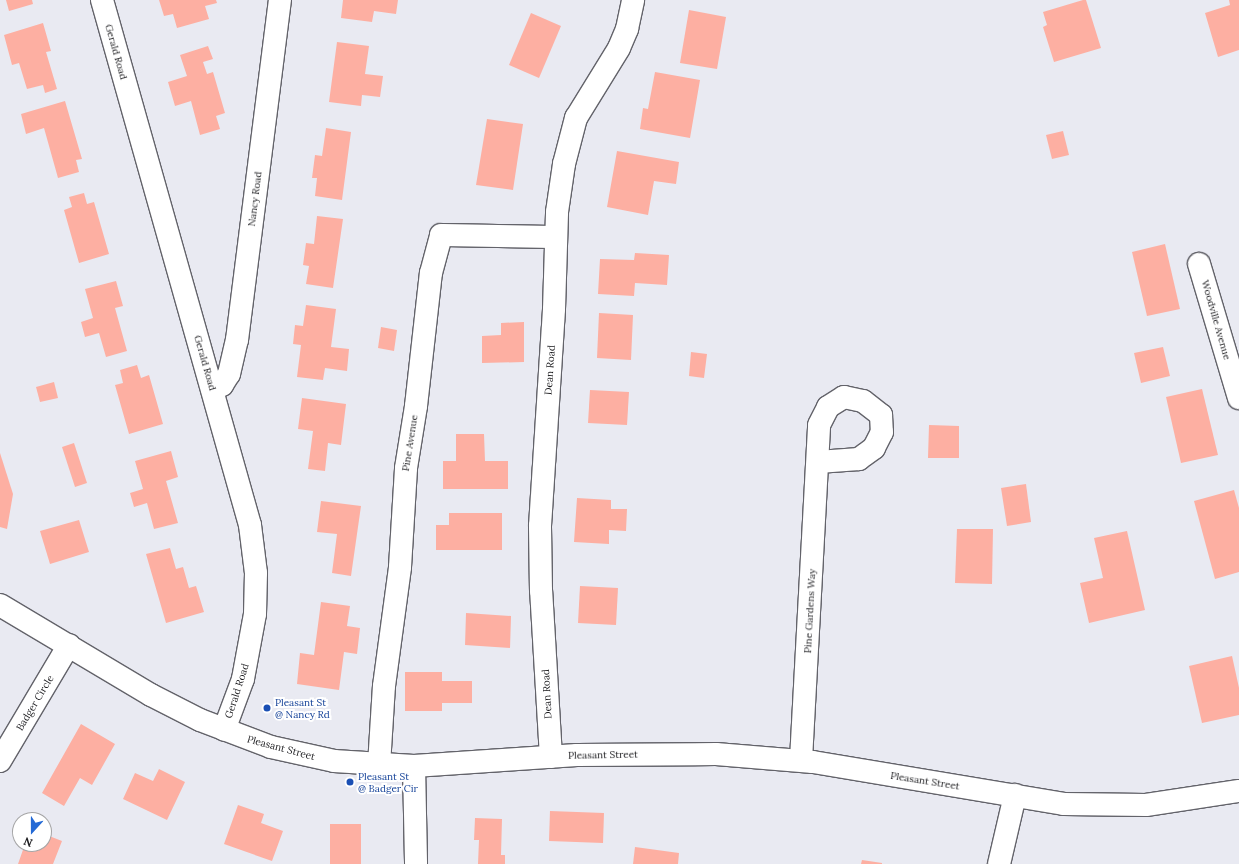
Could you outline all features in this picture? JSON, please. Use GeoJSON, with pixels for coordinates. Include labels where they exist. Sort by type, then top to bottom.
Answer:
{"type":"FeatureCollection","features":[{"type":"Feature","properties":{"kind":"street","name":"Gerald Road"},"geometry":{"type":"LineString","coordinates":[[102,0],[250,525],[256,573],[255,614],[248,658],[224,730]]}},
{"type":"Feature","properties":{"kind":"street","name":"Nancy Road"},"geometry":{"type":"LineString","coordinates":[[212,389],[225,380],[235,351],[280,0]]}},
{"type":"Feature","properties":{"kind":"street","name":"Dean Road"},"geometry":{"type":"LineString","coordinates":[[551,757],[540,541],[554,309],[556,237],[560,189],[576,118],[618,48],[627,29],[633,0]]}},
{"type":"Feature","properties":{"kind":"street","name":"Pine Avenue"},"geometry":{"type":"LineString","coordinates":[[379,765],[384,686],[401,560],[406,468],[416,406],[431,273],[441,235],[556,237]]}},
{"type":"Feature","properties":{"kind":"street","name":"Woodville Avenue"},"geometry":{"type":"LineString","coordinates":[[1200,264],[1239,398]]}},
{"type":"Feature","properties":{"kind":"street","name":"Pine Gardens Way"},"geometry":{"type":"LineString","coordinates":[[801,760],[818,462]]}},
{"type":"Feature","properties":{"kind":"street","name":"Pleasant Street"},"geometry":{"type":"LineString","coordinates":[[0,605],[151,695],[224,730],[298,754],[379,765],[414,766],[551,757],[716,754],[801,760],[1064,804],[1121,806],[1172,803],[1239,791]]}},
{"type":"Feature","properties":{"kind":"street","name":"Badger Circle"},"geometry":{"type":"LineString","coordinates":[[0,761],[69,645]]}},
{"type":"Feature","properties":{"kind":"street"},"geometry":{"type":"LineString","coordinates":[[414,766],[416,864]]}},
{"type":"Feature","properties":{"kind":"street"},"geometry":{"type":"LineString","coordinates":[[1000,864],[1015,795]]}},
{"type":"Feature","properties":{"kind":"building"},"geometry":{"type":"Polygon","coordinates":[[[6,0],[32,0],[33,4],[9,11],[6,0]]]}},
{"type":"Feature","properties":{"kind":"building"},"geometry":{"type":"Polygon","coordinates":[[[159,0],[216,0],[217,3],[205,6],[209,19],[177,28],[173,14],[164,16],[159,0]]]}},
{"type":"Feature","properties":{"kind":"building"},"geometry":{"type":"Polygon","coordinates":[[[343,0],[398,0],[396,14],[374,11],[372,22],[341,18],[343,0]]]}},
{"type":"Feature","properties":{"kind":"building"},"geometry":{"type":"Polygon","coordinates":[[[1086,0],[1101,48],[1054,62],[1043,27],[1047,25],[1043,12],[1086,0]]]}},
{"type":"Feature","properties":{"kind":"building"},"geometry":{"type":"Polygon","coordinates":[[[1229,0],[1239,0],[1239,50],[1218,57],[1205,13],[1230,5],[1229,0]]]}},
{"type":"Feature","properties":{"kind":"building"},"geometry":{"type":"Polygon","coordinates":[[[689,10],[726,17],[717,69],[680,63],[689,10]]]}},
{"type":"Feature","properties":{"kind":"building"},"geometry":{"type":"Polygon","coordinates":[[[531,13],[561,26],[539,78],[509,65],[531,13]]]}},
{"type":"Feature","properties":{"kind":"building"},"geometry":{"type":"Polygon","coordinates":[[[43,23],[51,51],[46,52],[57,89],[45,93],[43,85],[27,89],[19,63],[12,65],[4,35],[43,23]]]}},
{"type":"Feature","properties":{"kind":"building"},"geometry":{"type":"Polygon","coordinates":[[[337,42],[369,46],[365,74],[383,76],[380,97],[362,95],[361,106],[329,102],[337,42]]]}},
{"type":"Feature","properties":{"kind":"building"},"geometry":{"type":"Polygon","coordinates":[[[208,46],[213,59],[203,62],[207,74],[213,72],[225,113],[216,116],[220,129],[200,135],[191,101],[175,106],[168,82],[187,76],[180,55],[208,46]]]}},
{"type":"Feature","properties":{"kind":"building"},"geometry":{"type":"Polygon","coordinates":[[[655,72],[700,80],[690,138],[640,129],[643,108],[648,109],[655,72]]]}},
{"type":"Feature","properties":{"kind":"building"},"geometry":{"type":"Polygon","coordinates":[[[65,101],[82,159],[76,160],[79,172],[58,178],[44,128],[26,134],[21,114],[65,101]]]}},
{"type":"Feature","properties":{"kind":"building"},"geometry":{"type":"Polygon","coordinates":[[[487,119],[523,124],[513,190],[476,185],[487,119]]]}},
{"type":"Feature","properties":{"kind":"building"},"geometry":{"type":"Polygon","coordinates":[[[326,128],[351,132],[342,200],[315,196],[317,178],[312,178],[315,155],[322,156],[326,128]]]}},
{"type":"Feature","properties":{"kind":"building"},"geometry":{"type":"Polygon","coordinates":[[[1063,131],[1069,155],[1052,159],[1046,135],[1063,131]]]}},
{"type":"Feature","properties":{"kind":"building"},"geometry":{"type":"Polygon","coordinates":[[[617,151],[679,162],[676,184],[654,181],[648,215],[607,207],[617,151]]]}},
{"type":"Feature","properties":{"kind":"building"},"geometry":{"type":"Polygon","coordinates":[[[84,193],[87,204],[94,202],[109,254],[79,263],[64,210],[72,207],[69,197],[84,193]]]}},
{"type":"Feature","properties":{"kind":"building"},"geometry":{"type":"Polygon","coordinates":[[[317,216],[343,219],[333,288],[306,284],[309,266],[303,265],[306,243],[314,244],[317,216]]]}},
{"type":"Feature","properties":{"kind":"building"},"geometry":{"type":"Polygon","coordinates":[[[1165,244],[1180,309],[1147,316],[1132,252],[1165,244]]]}},
{"type":"Feature","properties":{"kind":"building"},"geometry":{"type":"Polygon","coordinates":[[[635,253],[669,255],[667,285],[635,283],[634,296],[598,294],[600,259],[634,260],[635,253]]]}},
{"type":"Feature","properties":{"kind":"building"},"geometry":{"type":"Polygon","coordinates":[[[116,281],[123,306],[115,308],[127,351],[106,357],[99,333],[85,337],[81,322],[93,318],[85,289],[116,281]]]}},
{"type":"Feature","properties":{"kind":"building"},"geometry":{"type":"Polygon","coordinates":[[[306,305],[336,309],[331,347],[349,349],[347,371],[325,368],[323,380],[297,377],[301,345],[293,344],[295,325],[303,326],[306,305]]]}},
{"type":"Feature","properties":{"kind":"building"},"geometry":{"type":"Polygon","coordinates":[[[599,313],[633,315],[631,360],[597,358],[599,313]]]}},
{"type":"Feature","properties":{"kind":"building"},"geometry":{"type":"Polygon","coordinates":[[[524,322],[524,362],[482,363],[482,336],[501,335],[501,323],[524,322]]]}},
{"type":"Feature","properties":{"kind":"building"},"geometry":{"type":"Polygon","coordinates":[[[381,327],[397,330],[394,351],[378,348],[381,327]]]}},
{"type":"Feature","properties":{"kind":"building"},"geometry":{"type":"Polygon","coordinates":[[[1163,347],[1170,376],[1141,383],[1134,353],[1163,347]]]}},
{"type":"Feature","properties":{"kind":"building"},"geometry":{"type":"Polygon","coordinates":[[[691,352],[707,354],[704,378],[689,376],[691,352]]]}},
{"type":"Feature","properties":{"kind":"building"},"geometry":{"type":"Polygon","coordinates":[[[137,365],[141,378],[149,375],[163,424],[129,434],[115,385],[123,383],[120,370],[137,365]]]}},
{"type":"Feature","properties":{"kind":"building"},"geometry":{"type":"Polygon","coordinates":[[[54,382],[58,398],[40,402],[36,387],[54,382]]]}},
{"type":"Feature","properties":{"kind":"building"},"geometry":{"type":"Polygon","coordinates":[[[1202,389],[1218,455],[1181,463],[1166,397],[1202,389]]]}},
{"type":"Feature","properties":{"kind":"building"},"geometry":{"type":"Polygon","coordinates":[[[590,390],[629,392],[627,425],[588,423],[590,390]]]}},
{"type":"Feature","properties":{"kind":"building"},"geometry":{"type":"Polygon","coordinates":[[[302,398],[346,404],[341,445],[328,443],[325,471],[308,469],[313,431],[298,429],[302,398]]]}},
{"type":"Feature","properties":{"kind":"building"},"geometry":{"type":"Polygon","coordinates":[[[929,425],[959,426],[959,458],[928,458],[929,425]]]}},
{"type":"Feature","properties":{"kind":"building"},"geometry":{"type":"Polygon","coordinates":[[[456,434],[484,434],[485,461],[508,461],[508,489],[443,489],[443,461],[456,461],[456,434]]]}},
{"type":"Feature","properties":{"kind":"building"},"geometry":{"type":"Polygon","coordinates":[[[74,443],[87,483],[75,487],[62,447],[74,443]]]}},
{"type":"Feature","properties":{"kind":"building"},"geometry":{"type":"Polygon","coordinates":[[[171,451],[178,477],[166,481],[178,523],[154,529],[147,503],[134,507],[130,493],[143,489],[135,461],[171,451]]]}},
{"type":"Feature","properties":{"kind":"building"},"geometry":{"type":"Polygon","coordinates":[[[0,453],[13,494],[7,529],[0,527],[0,453]]]}},
{"type":"Feature","properties":{"kind":"building"},"geometry":{"type":"Polygon","coordinates":[[[1026,484],[1031,522],[1007,526],[1001,488],[1026,484]]]}},
{"type":"Feature","properties":{"kind":"building"},"geometry":{"type":"Polygon","coordinates":[[[1234,490],[1239,508],[1239,572],[1215,579],[1194,501],[1234,490]]]}},
{"type":"Feature","properties":{"kind":"building"},"geometry":{"type":"Polygon","coordinates":[[[577,498],[611,500],[611,509],[627,509],[626,531],[609,530],[609,544],[574,542],[577,498]]]}},
{"type":"Feature","properties":{"kind":"building"},"geometry":{"type":"Polygon","coordinates":[[[321,501],[361,506],[351,576],[332,573],[337,534],[317,532],[321,501]]]}},
{"type":"Feature","properties":{"kind":"building"},"geometry":{"type":"Polygon","coordinates":[[[449,513],[502,513],[502,550],[436,550],[436,525],[449,525],[449,513]]]}},
{"type":"Feature","properties":{"kind":"building"},"geometry":{"type":"Polygon","coordinates":[[[79,520],[89,552],[50,564],[40,531],[79,520]]]}},
{"type":"Feature","properties":{"kind":"building"},"geometry":{"type":"Polygon","coordinates":[[[957,529],[993,529],[992,584],[955,583],[957,529]]]}},
{"type":"Feature","properties":{"kind":"building"},"geometry":{"type":"Polygon","coordinates":[[[1127,531],[1145,610],[1089,623],[1080,583],[1103,578],[1094,538],[1127,531]]]}},
{"type":"Feature","properties":{"kind":"building"},"geometry":{"type":"Polygon","coordinates":[[[170,548],[176,569],[183,567],[189,588],[196,586],[204,612],[166,623],[146,554],[170,548]]]}},
{"type":"Feature","properties":{"kind":"building"},"geometry":{"type":"Polygon","coordinates":[[[580,586],[618,588],[616,625],[578,623],[580,586]]]}},
{"type":"Feature","properties":{"kind":"building"},"geometry":{"type":"Polygon","coordinates":[[[321,602],[350,606],[347,626],[360,628],[357,654],[344,652],[339,690],[297,684],[300,653],[314,655],[321,602]]]}},
{"type":"Feature","properties":{"kind":"building"},"geometry":{"type":"Polygon","coordinates":[[[466,613],[511,616],[510,648],[465,645],[466,613]]]}},
{"type":"Feature","properties":{"kind":"building"},"geometry":{"type":"Polygon","coordinates":[[[1232,656],[1239,688],[1239,715],[1202,723],[1189,666],[1232,656]]]}},
{"type":"Feature","properties":{"kind":"building"},"geometry":{"type":"Polygon","coordinates":[[[405,672],[442,672],[442,681],[472,681],[472,703],[442,703],[442,711],[405,711],[405,672]]]}},
{"type":"Feature","properties":{"kind":"building"},"geometry":{"type":"Polygon","coordinates":[[[81,724],[115,744],[92,785],[80,778],[64,806],[42,793],[81,724]]]}},
{"type":"Feature","properties":{"kind":"building"},"geometry":{"type":"Polygon","coordinates":[[[159,769],[185,782],[167,820],[123,799],[135,773],[153,781],[159,769]]]}},
{"type":"Feature","properties":{"kind":"building"},"geometry":{"type":"Polygon","coordinates":[[[238,805],[264,814],[261,823],[283,831],[272,861],[224,844],[238,805]]]}},
{"type":"Feature","properties":{"kind":"building"},"geometry":{"type":"Polygon","coordinates":[[[550,811],[604,813],[603,843],[549,841],[550,811]]]}},
{"type":"Feature","properties":{"kind":"building"},"geometry":{"type":"Polygon","coordinates":[[[475,818],[502,819],[501,855],[505,855],[505,864],[478,864],[479,840],[474,840],[475,818]]]}},
{"type":"Feature","properties":{"kind":"building"},"geometry":{"type":"Polygon","coordinates":[[[330,824],[361,824],[361,864],[330,864],[330,824]]]}},
{"type":"Feature","properties":{"kind":"building"},"geometry":{"type":"Polygon","coordinates":[[[52,837],[62,841],[53,864],[18,864],[22,852],[52,852],[52,837]]]}},
{"type":"Feature","properties":{"kind":"building"},"geometry":{"type":"Polygon","coordinates":[[[635,847],[679,853],[678,864],[633,864],[635,847]]]}},
{"type":"Feature","properties":{"kind":"building"},"geometry":{"type":"Polygon","coordinates":[[[862,860],[882,863],[882,864],[861,864],[862,860]]]}},
{"type":"Feature","properties":{"kind":"place","name":"Pleasant St @ Nancy Rd"},"geometry":{"type":"Point","coordinates":[267,708]}},
{"type":"Feature","properties":{"kind":"place","name":"Pleasant St @ Badger Cir"},"geometry":{"type":"Point","coordinates":[350,782]}}]}
